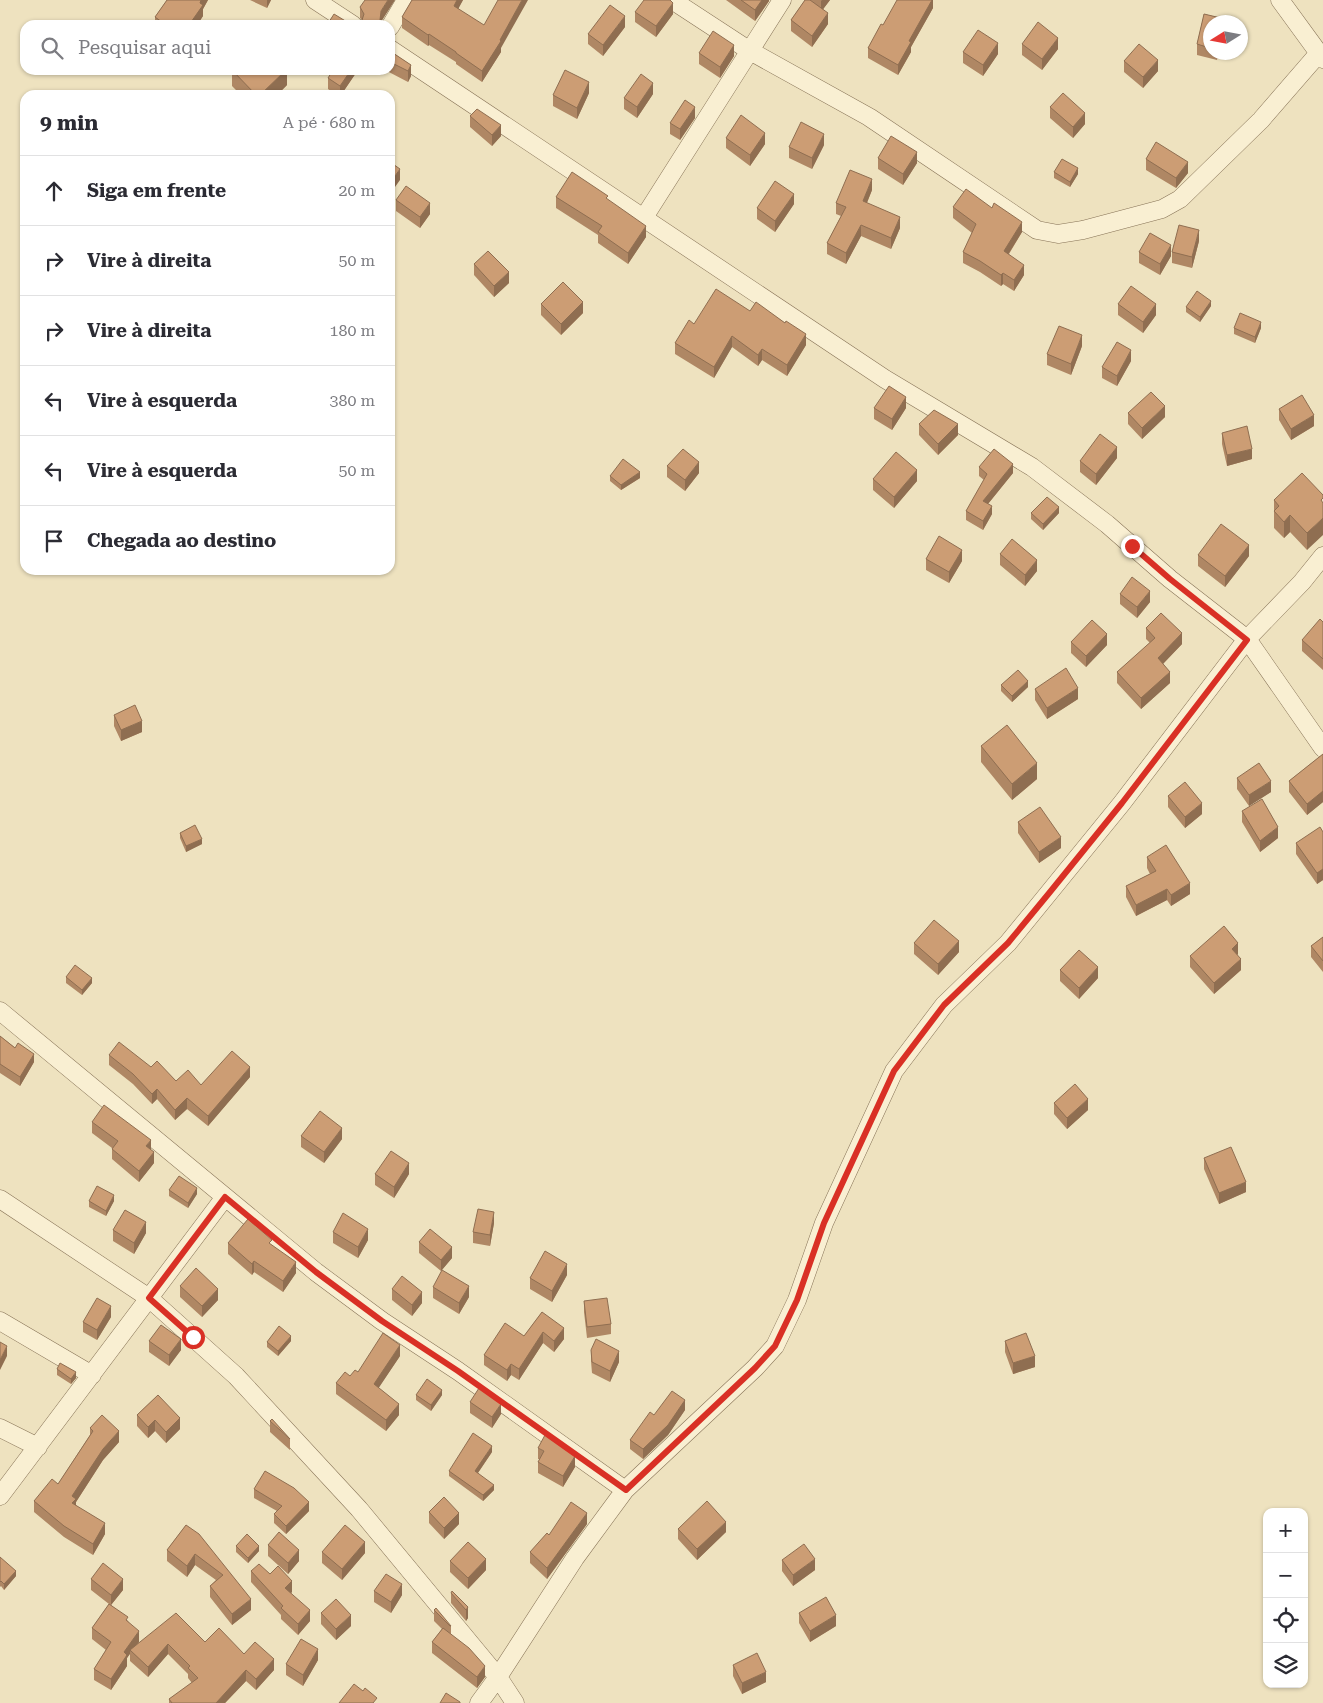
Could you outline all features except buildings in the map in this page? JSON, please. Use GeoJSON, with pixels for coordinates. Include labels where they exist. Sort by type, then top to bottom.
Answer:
{"type":"FeatureCollection","features":[{"type":"Feature","properties":{"kind":"street"},"geometry":{"type":"LineString","coordinates":[[315,0],[345,20]]}},
{"type":"Feature","properties":{"kind":"street"},"geometry":{"type":"LineString","coordinates":[[394,20],[406,0]]}},
{"type":"Feature","properties":{"kind":"street"},"geometry":{"type":"LineString","coordinates":[[672,0],[750,51],[869,117],[1037,230],[1058,234],[1083,230],[1162,208],[1180,199],[1261,120],[1321,56],[1280,0]]}},
{"type":"Feature","properties":{"kind":"street"},"geometry":{"type":"LineString","coordinates":[[643,219],[782,0]]}},
{"type":"Feature","properties":{"kind":"street"},"geometry":{"type":"LineString","coordinates":[[395,52],[885,379],[1032,467],[1107,524],[1170,579],[1247,640],[1323,748]]}},
{"type":"Feature","properties":{"kind":"street"},"geometry":{"type":"LineString","coordinates":[[479,1703],[575,1558],[626,1490],[755,1368],[775,1346],[797,1300],[824,1223],[894,1071],[944,1005],[1008,943],[1150,767],[1247,640],[1302,582],[1323,556]]}},
{"type":"Feature","properties":{"kind":"street"},"geometry":{"type":"LineString","coordinates":[[0,1011],[316,1272],[374,1315],[458,1371],[626,1490]]}},
{"type":"Feature","properties":{"kind":"street"},"geometry":{"type":"LineString","coordinates":[[0,1496],[225,1197]]}},
{"type":"Feature","properties":{"kind":"street"},"geometry":{"type":"LineString","coordinates":[[0,1199],[149,1298],[236,1376],[359,1509],[498,1677],[515,1703]]}},
{"type":"Feature","properties":{"kind":"street"},"geometry":{"type":"LineString","coordinates":[[0,1321],[92,1375]]}},
{"type":"Feature","properties":{"kind":"street"},"geometry":{"type":"LineString","coordinates":[[0,1428],[38,1447]]}},
{"type":"Feature","properties":{"kind":"route"},"geometry":{"type":"LineString","coordinates":[[193,1337],[149,1298],[225,1197],[316,1272],[382,1321],[458,1371],[626,1490],[755,1368],[775,1346],[797,1300],[824,1223],[894,1071],[944,1005],[1008,943],[1050,892],[1156,760],[1247,640],[1170,579],[1132,546]]}}]}
